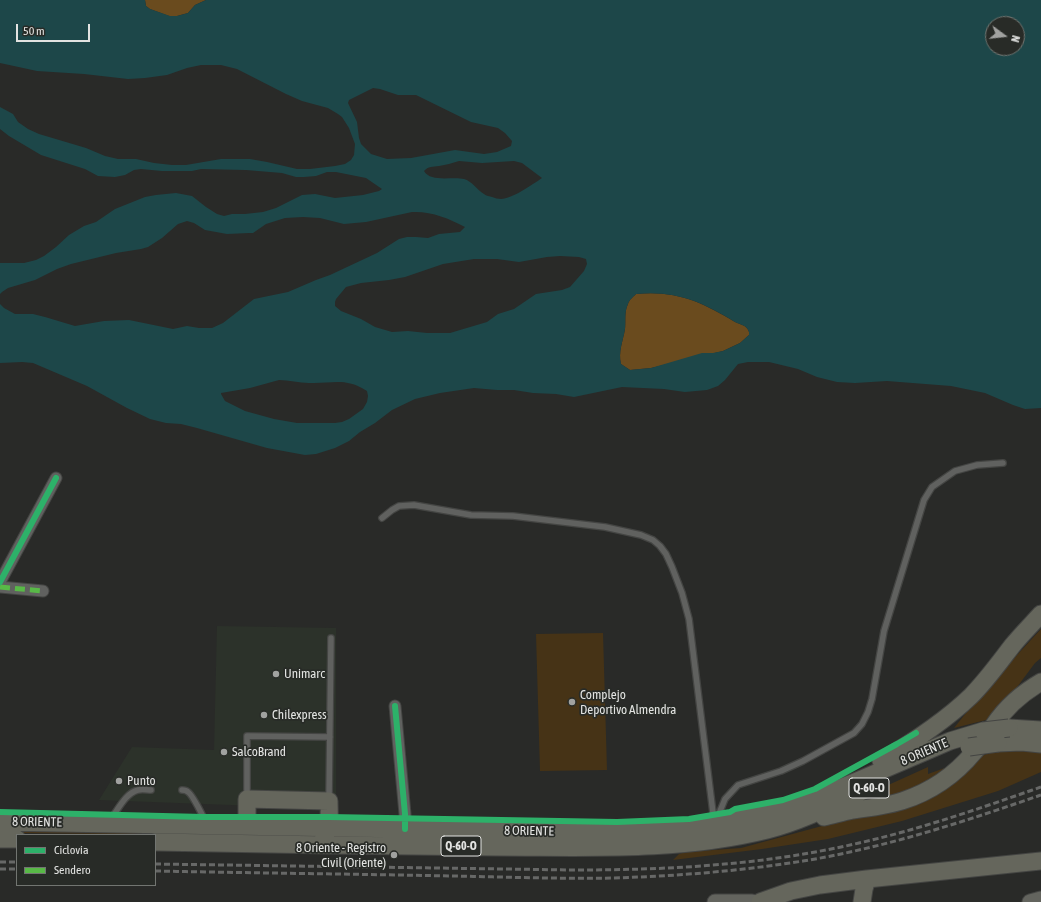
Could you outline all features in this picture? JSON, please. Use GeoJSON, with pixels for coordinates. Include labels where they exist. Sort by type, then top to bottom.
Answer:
{"type":"FeatureCollection","features":[{"type":"Feature","properties":{"kind":"main road"},"geometry":{"type":"LineString","coordinates":[[826,794],[914,741],[942,722],[981,685],[1041,614]]}},
{"type":"Feature","properties":{"kind":"main road"},"geometry":{"type":"LineString","coordinates":[[769,829],[852,811],[888,805],[930,789],[945,780],[958,769],[976,751],[996,721],[1008,708],[1025,692],[1041,682]]}},
{"type":"Feature","properties":{"kind":"main road","name":"8 ORIENTE"},"geometry":{"type":"LineString","coordinates":[[156,842],[315,845],[640,847],[711,832],[738,820],[784,809],[877,773],[950,740],[983,731],[1009,728],[1041,730]]}},
{"type":"Feature","properties":{"kind":"main road","name":"8 ORIENTE"},"geometry":{"type":"LineString","coordinates":[[0,822],[603,832],[677,829],[746,834],[769,829],[811,814],[949,753],[969,747],[998,743],[1022,742],[1041,744]]}},
{"type":"Feature","properties":{"kind":"main road"},"geometry":{"type":"LineString","coordinates":[[247,826],[247,799],[329,801],[328,827],[326,834],[315,845]]}},
{"type":"Feature","properties":{"kind":"main road","name":"8 ORIENTE"},"geometry":{"type":"LineString","coordinates":[[0,839],[16,839]]}},
{"type":"Feature","properties":{"kind":"main road"},"geometry":{"type":"LineString","coordinates":[[760,902],[800,889],[867,879],[1041,861]]}},
{"type":"Feature","properties":{"kind":"main road"},"geometry":{"type":"LineString","coordinates":[[862,902],[867,879]]}},
{"type":"Feature","properties":{"kind":"main road"},"geometry":{"type":"LineString","coordinates":[[1030,902],[1041,899]]}},
{"type":"Feature","properties":{"kind":"main road"},"geometry":{"type":"LineString","coordinates":[[715,902],[752,902]]}},
{"type":"Feature","properties":{"kind":"street"},"geometry":{"type":"LineString","coordinates":[[0,582],[56,478]]}},
{"type":"Feature","properties":{"kind":"street"},"geometry":{"type":"LineString","coordinates":[[0,587],[43,591]]}},
{"type":"Feature","properties":{"kind":"street"},"geometry":{"type":"LineString","coordinates":[[395,706],[405,814],[405,829]]}},
{"type":"Feature","properties":{"kind":"lane"},"geometry":{"type":"LineString","coordinates":[[711,832],[720,807],[738,785],[781,771],[803,761],[854,733],[862,724],[872,699],[884,631],[924,500],[932,487],[955,471],[977,465],[1003,463]]}},
{"type":"Feature","properties":{"kind":"lane"},"geometry":{"type":"LineString","coordinates":[[382,518],[399,506],[414,505],[471,515],[513,516],[605,527],[641,535],[653,540],[660,546],[666,554],[672,567],[682,593],[689,619],[711,832]]}},
{"type":"Feature","properties":{"kind":"lane"},"geometry":{"type":"LineString","coordinates":[[329,801],[331,638]]}},
{"type":"Feature","properties":{"kind":"lane"},"geometry":{"type":"LineString","coordinates":[[247,799],[247,736],[330,737]]}},
{"type":"Feature","properties":{"kind":"lane"},"geometry":{"type":"LineString","coordinates":[[107,823],[132,793],[138,790],[151,790]]}},
{"type":"Feature","properties":{"kind":"lane"},"geometry":{"type":"LineString","coordinates":[[182,790],[187,791],[192,795],[199,811],[209,825]]}},
{"type":"Feature","properties":{"kind":"lane"},"geometry":{"type":"LineString","coordinates":[[720,807],[724,812],[738,820]]}},
{"type":"Feature","properties":{"kind":"shaded area"},"geometry":{"type":"Polygon","coordinates":[[[145,0],[206,0],[195,5],[188,13],[177,16],[169,16],[150,9],[146,6],[145,0]]]}},
{"type":"Feature","properties":{"kind":"shaded area"},"geometry":{"type":"Polygon","coordinates":[[[636,294],[664,294],[700,303],[744,326],[747,328],[749,335],[740,343],[723,351],[651,368],[630,370],[621,364],[620,351],[625,329],[627,307],[629,301],[636,294]]]}},
{"type":"Feature","properties":{"kind":"shaded area"},"geometry":{"type":"Polygon","coordinates":[[[217,626],[336,628],[336,809],[99,800],[132,747],[214,750],[217,626]]]}},
{"type":"Feature","properties":{"kind":"shaded area"},"geometry":{"type":"Polygon","coordinates":[[[1041,629],[1041,658],[1035,663],[994,718],[954,728],[982,693],[1041,629]]]}},
{"type":"Feature","properties":{"kind":"shaded area","name":"Complejo Deportivo Almendra"},"geometry":{"type":"Polygon","coordinates":[[[603,633],[607,770],[540,771],[536,634],[603,633]]]}},
{"type":"Feature","properties":{"kind":"shaded area"},"geometry":{"type":"Polygon","coordinates":[[[1041,749],[1041,772],[998,791],[902,821],[828,839],[673,860],[679,854],[686,852],[741,848],[844,820],[883,813],[981,756],[993,752],[1041,749]]]}},
{"type":"Feature","properties":{"kind":"shaded area"},"geometry":{"type":"Polygon","coordinates":[[[953,765],[905,794],[850,805],[875,791],[928,767],[928,774],[953,765]]]}},
{"type":"Feature","properties":{"kind":"shaded area"},"geometry":{"type":"Polygon","coordinates":[[[0,827],[312,832],[214,835],[19,833],[0,827]]]}},
{"type":"Feature","properties":{"kind":"water"},"geometry":{"type":"Polygon","coordinates":[[[0,0],[145,0],[146,6],[150,9],[170,16],[177,16],[188,13],[195,5],[206,0],[1041,0],[1041,408],[1025,409],[985,393],[951,386],[887,381],[855,383],[837,382],[817,377],[798,369],[769,362],[748,362],[738,364],[718,386],[707,390],[685,392],[664,389],[622,387],[574,397],[514,390],[474,388],[440,393],[415,399],[392,410],[349,441],[335,448],[316,454],[305,455],[267,448],[181,424],[166,423],[150,419],[87,386],[33,363],[0,363],[0,304],[15,314],[33,314],[75,326],[104,321],[129,320],[173,329],[187,326],[212,328],[223,323],[254,299],[288,292],[330,275],[377,253],[399,239],[407,237],[428,238],[439,234],[460,232],[465,227],[439,216],[419,212],[412,212],[366,222],[344,224],[320,218],[285,218],[266,224],[253,233],[227,234],[205,230],[194,223],[187,221],[178,224],[162,238],[148,247],[71,264],[35,280],[8,288],[0,294],[0,263],[24,263],[36,260],[44,256],[69,235],[84,226],[96,222],[115,209],[145,197],[176,193],[192,196],[217,214],[224,216],[263,212],[276,208],[302,195],[315,194],[335,198],[363,195],[382,189],[366,178],[336,172],[327,172],[316,176],[296,177],[282,173],[246,170],[201,169],[192,171],[162,171],[141,169],[115,177],[98,176],[85,169],[41,155],[9,136],[0,129],[0,107],[13,114],[18,122],[28,129],[39,134],[86,148],[105,156],[118,159],[136,159],[172,165],[186,165],[221,159],[250,159],[297,169],[310,169],[345,164],[351,160],[354,155],[355,144],[349,128],[342,117],[328,108],[302,101],[237,69],[221,65],[201,65],[167,75],[128,79],[37,71],[0,63],[0,0]],[[373,88],[349,100],[348,103],[357,122],[361,144],[371,154],[387,159],[411,158],[455,150],[484,154],[497,152],[511,146],[512,141],[498,128],[471,122],[416,95],[398,95],[373,88]],[[459,161],[429,167],[424,171],[427,175],[432,177],[459,178],[467,180],[485,195],[500,199],[511,197],[542,178],[522,163],[514,161],[482,163],[459,161]],[[560,256],[519,262],[497,259],[474,259],[443,264],[405,277],[361,283],[346,287],[336,299],[335,306],[341,311],[361,319],[375,327],[392,332],[408,331],[450,333],[487,322],[498,314],[514,309],[536,294],[562,290],[570,287],[584,271],[587,264],[586,259],[560,256]],[[636,294],[629,301],[626,310],[625,329],[620,355],[621,364],[630,370],[651,368],[702,353],[723,351],[740,343],[749,335],[747,328],[744,326],[700,303],[663,294],[636,294]],[[279,380],[221,394],[225,401],[245,411],[274,419],[297,423],[342,422],[363,409],[367,402],[368,396],[367,391],[359,387],[352,384],[338,382],[305,383],[279,380]]]}},
{"type":"Feature","properties":{"kind":"railway"},"geometry":{"type":"LineString","coordinates":[[156,864],[574,870],[646,869],[717,865],[788,856],[859,843],[928,825],[1041,787]]}},
{"type":"Feature","properties":{"kind":"railway"},"geometry":{"type":"LineString","coordinates":[[156,871],[614,878],[756,868],[833,856],[893,842],[982,815],[1041,795]]}},
{"type":"Feature","properties":{"kind":"railway"},"geometry":{"type":"LineString","coordinates":[[0,862],[16,862]]}},
{"type":"Feature","properties":{"kind":"railway"},"geometry":{"type":"LineString","coordinates":[[0,869],[16,869]]}},
{"type":"Feature","properties":{"kind":"marked path"},"geometry":{"type":"LineString","coordinates":[[0,587],[43,591]]}},
{"type":"Feature","properties":{"kind":"cycle path"},"geometry":{"type":"LineString","coordinates":[[0,582],[56,478]]}},
{"type":"Feature","properties":{"kind":"cycle path"},"geometry":{"type":"LineString","coordinates":[[395,706],[405,814],[405,829]]}},
{"type":"Feature","properties":{"kind":"cycle path"},"geometry":{"type":"LineString","coordinates":[[0,812],[203,817],[329,817],[617,822],[689,819],[730,812],[735,809],[783,800],[815,789],[916,733]]}},
{"type":"Feature","properties":{"kind":"place","name":"Unimarc"},"geometry":{"type":"Point","coordinates":[276,674]}},
{"type":"Feature","properties":{"kind":"place","name":"Complejo Deportivo Almendra"},"geometry":{"type":"Point","coordinates":[572,702]}},
{"type":"Feature","properties":{"kind":"place","name":"Chilexpress"},"geometry":{"type":"Point","coordinates":[264,715]}},
{"type":"Feature","properties":{"kind":"place","name":"SalcoBrand"},"geometry":{"type":"Point","coordinates":[224,752]}},
{"type":"Feature","properties":{"kind":"place","name":"Punto"},"geometry":{"type":"Point","coordinates":[119,781]}},
{"type":"Feature","properties":{"kind":"place","name":"8 Oriente - Registro Civil (Oriente)"},"geometry":{"type":"Point","coordinates":[394,855]}}]}
